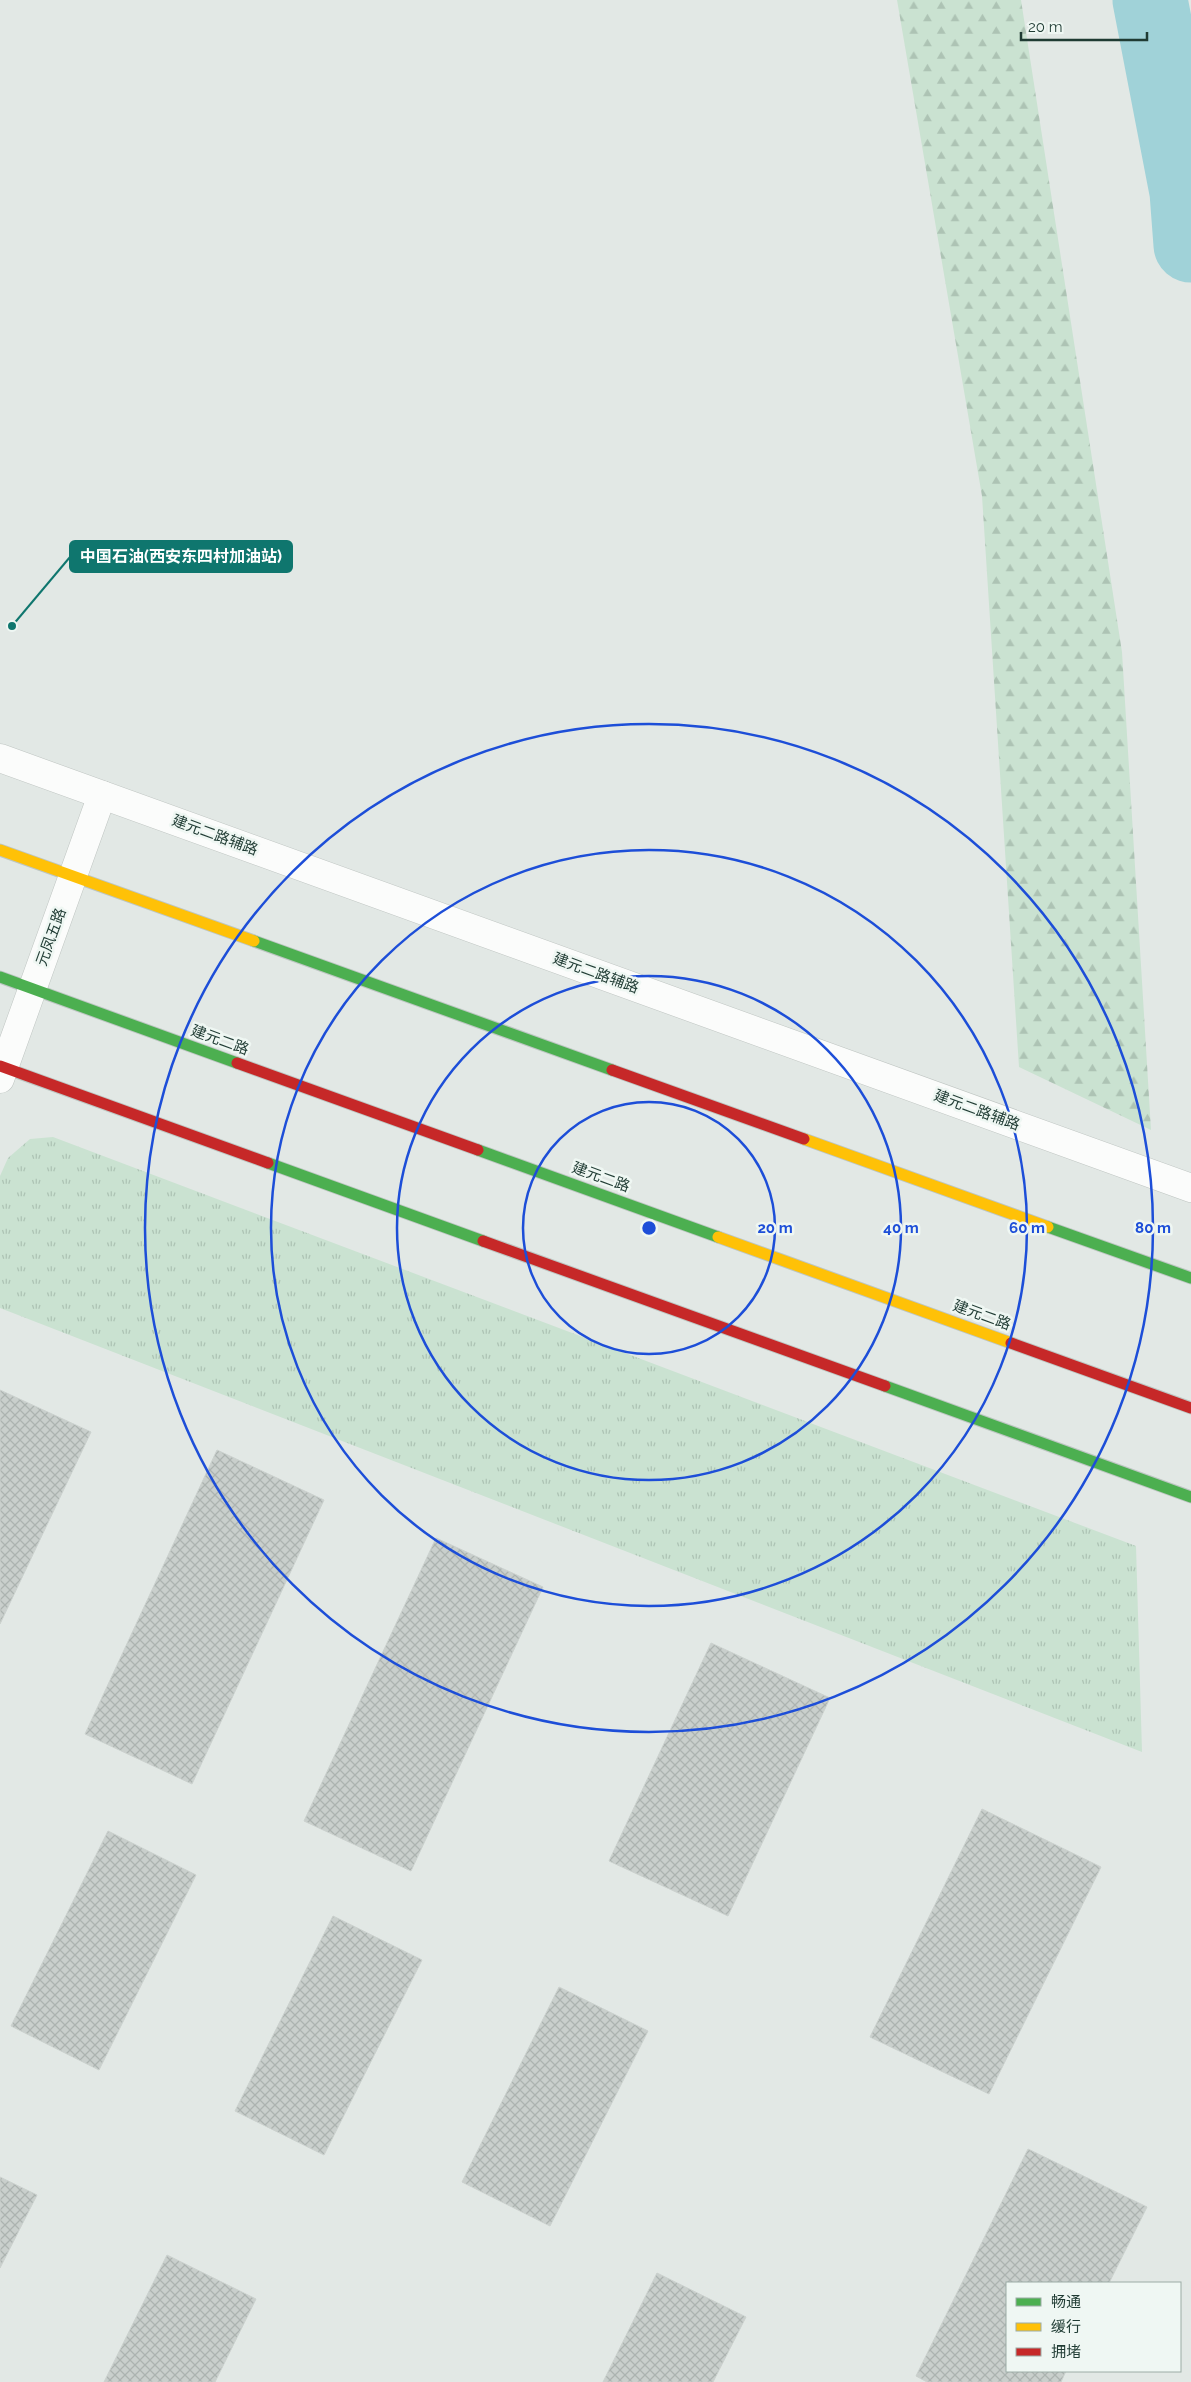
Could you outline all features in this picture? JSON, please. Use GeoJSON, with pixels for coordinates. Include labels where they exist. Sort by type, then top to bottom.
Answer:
{"type":"FeatureCollection","features":[{"type":"Feature","properties":{"kind":"main road"},"geometry":{"type":"LineString","coordinates":[[0,850],[1191,1278]]}},
{"type":"Feature","properties":{"kind":"main road","name":"建元二路"},"geometry":{"type":"LineString","coordinates":[[0,977],[1191,1408]]}},
{"type":"Feature","properties":{"kind":"main road"},"geometry":{"type":"LineString","coordinates":[[1,1071],[1191,1496]]}},
{"type":"Feature","properties":{"kind":"street","name":"建元二路辅路"},"geometry":{"type":"LineString","coordinates":[[0,758],[1191,1188]]}},
{"type":"Feature","properties":{"kind":"street","name":"元凤五路"},"geometry":{"type":"LineString","coordinates":[[1,1071],[102,795]]}},
{"type":"Feature","properties":{"kind":"green space"},"geometry":{"type":"Polygon","coordinates":[[[897,0],[1021,0],[1122,652],[1151,1130],[1019,1067],[982,496],[897,0]]]}},
{"type":"Feature","properties":{"kind":"green space"},"geometry":{"type":"Polygon","coordinates":[[[53,1137],[1136,1546],[1142,1752],[0,1308],[0,1176],[8,1158],[30,1139],[53,1137]]]}},
{"type":"Feature","properties":{"kind":"building"},"geometry":{"type":"Polygon","coordinates":[[[0,1390],[91,1432],[0,1624],[0,1390]]]}},
{"type":"Feature","properties":{"kind":"building"},"geometry":{"type":"Polygon","coordinates":[[[217,1450],[324,1500],[192,1784],[85,1734],[217,1450]]]}},
{"type":"Feature","properties":{"kind":"building"},"geometry":{"type":"Polygon","coordinates":[[[436,1538],[543,1587],[411,1871],[304,1821],[436,1538]]]}},
{"type":"Feature","properties":{"kind":"building"},"geometry":{"type":"Polygon","coordinates":[[[711,1643],[830,1698],[728,1916],[609,1861],[711,1643]]]}},
{"type":"Feature","properties":{"kind":"building"},"geometry":{"type":"Polygon","coordinates":[[[982,1809],[1101,1867],[989,2094],[870,2037],[982,1809]]]}},
{"type":"Feature","properties":{"kind":"building"},"geometry":{"type":"Polygon","coordinates":[[[108,1831],[196,1875],[99,2070],[11,2026],[108,1831]]]}},
{"type":"Feature","properties":{"kind":"building"},"geometry":{"type":"Polygon","coordinates":[[[333,1916],[422,1960],[324,2155],[235,2111],[333,1916]]]}},
{"type":"Feature","properties":{"kind":"building"},"geometry":{"type":"Polygon","coordinates":[[[559,1987],[648,2031],[550,2226],[462,2182],[559,1987]]]}},
{"type":"Feature","properties":{"kind":"building"},"geometry":{"type":"Polygon","coordinates":[[[1028,2149],[1147,2207],[1110,2282],[1006,2282],[1006,2372],[1066,2372],[1061,2382],[927,2382],[916,2376],[1028,2149]]]}},
{"type":"Feature","properties":{"kind":"building"},"geometry":{"type":"Polygon","coordinates":[[[0,2177],[37,2195],[0,2268],[0,2177]]]}},
{"type":"Feature","properties":{"kind":"building"},"geometry":{"type":"Polygon","coordinates":[[[167,2255],[256,2299],[215,2382],[104,2382],[167,2255]]]}},
{"type":"Feature","properties":{"kind":"building"},"geometry":{"type":"Polygon","coordinates":[[[657,2273],[746,2317],[713,2382],[603,2382],[657,2273]]]}},
{"type":"Feature","properties":{"kind":"waterway"},"geometry":{"type":"LineString","coordinates":[[1150,0],[1187,192],[1191,245]]}},
{"type":"Feature","properties":{"kind":"traffic: fast"},"geometry":{"type":"LineString","coordinates":[[254,941],[612,1070]]}},
{"type":"Feature","properties":{"kind":"traffic: fast"},"geometry":{"type":"LineString","coordinates":[[0,977],[237,1063]]}},
{"type":"Feature","properties":{"kind":"traffic: fast"},"geometry":{"type":"LineString","coordinates":[[478,1150],[718,1237]]}},
{"type":"Feature","properties":{"kind":"traffic: fast"},"geometry":{"type":"LineString","coordinates":[[268,1163],[483,1241]]}},
{"type":"Feature","properties":{"kind":"traffic: fast"},"geometry":{"type":"LineString","coordinates":[[1048,1227],[1191,1278]]}},
{"type":"Feature","properties":{"kind":"traffic: fast"},"geometry":{"type":"LineString","coordinates":[[885,1386],[1191,1497]]}},
{"type":"Feature","properties":{"kind":"traffic: slow"},"geometry":{"type":"LineString","coordinates":[[0,850],[254,941]]}},
{"type":"Feature","properties":{"kind":"traffic: slow"},"geometry":{"type":"LineString","coordinates":[[804,1139],[1048,1227]]}},
{"type":"Feature","properties":{"kind":"traffic: slow"},"geometry":{"type":"LineString","coordinates":[[718,1237],[1011,1343]]}},
{"type":"Feature","properties":{"kind":"traffic: jam"},"geometry":{"type":"LineString","coordinates":[[237,1063],[478,1150]]}},
{"type":"Feature","properties":{"kind":"traffic: jam"},"geometry":{"type":"LineString","coordinates":[[0,1066],[268,1163]]}},
{"type":"Feature","properties":{"kind":"traffic: jam"},"geometry":{"type":"LineString","coordinates":[[612,1070],[804,1139]]}},
{"type":"Feature","properties":{"kind":"traffic: jam"},"geometry":{"type":"LineString","coordinates":[[483,1241],[885,1386]]}},
{"type":"Feature","properties":{"kind":"traffic: jam"},"geometry":{"type":"LineString","coordinates":[[1011,1343],[1191,1408]]}},
{"type":"Feature","properties":{"kind":"place","name":"中国石油(西安东四村加油站)"},"geometry":{"type":"Point","coordinates":[12,626]}}]}
